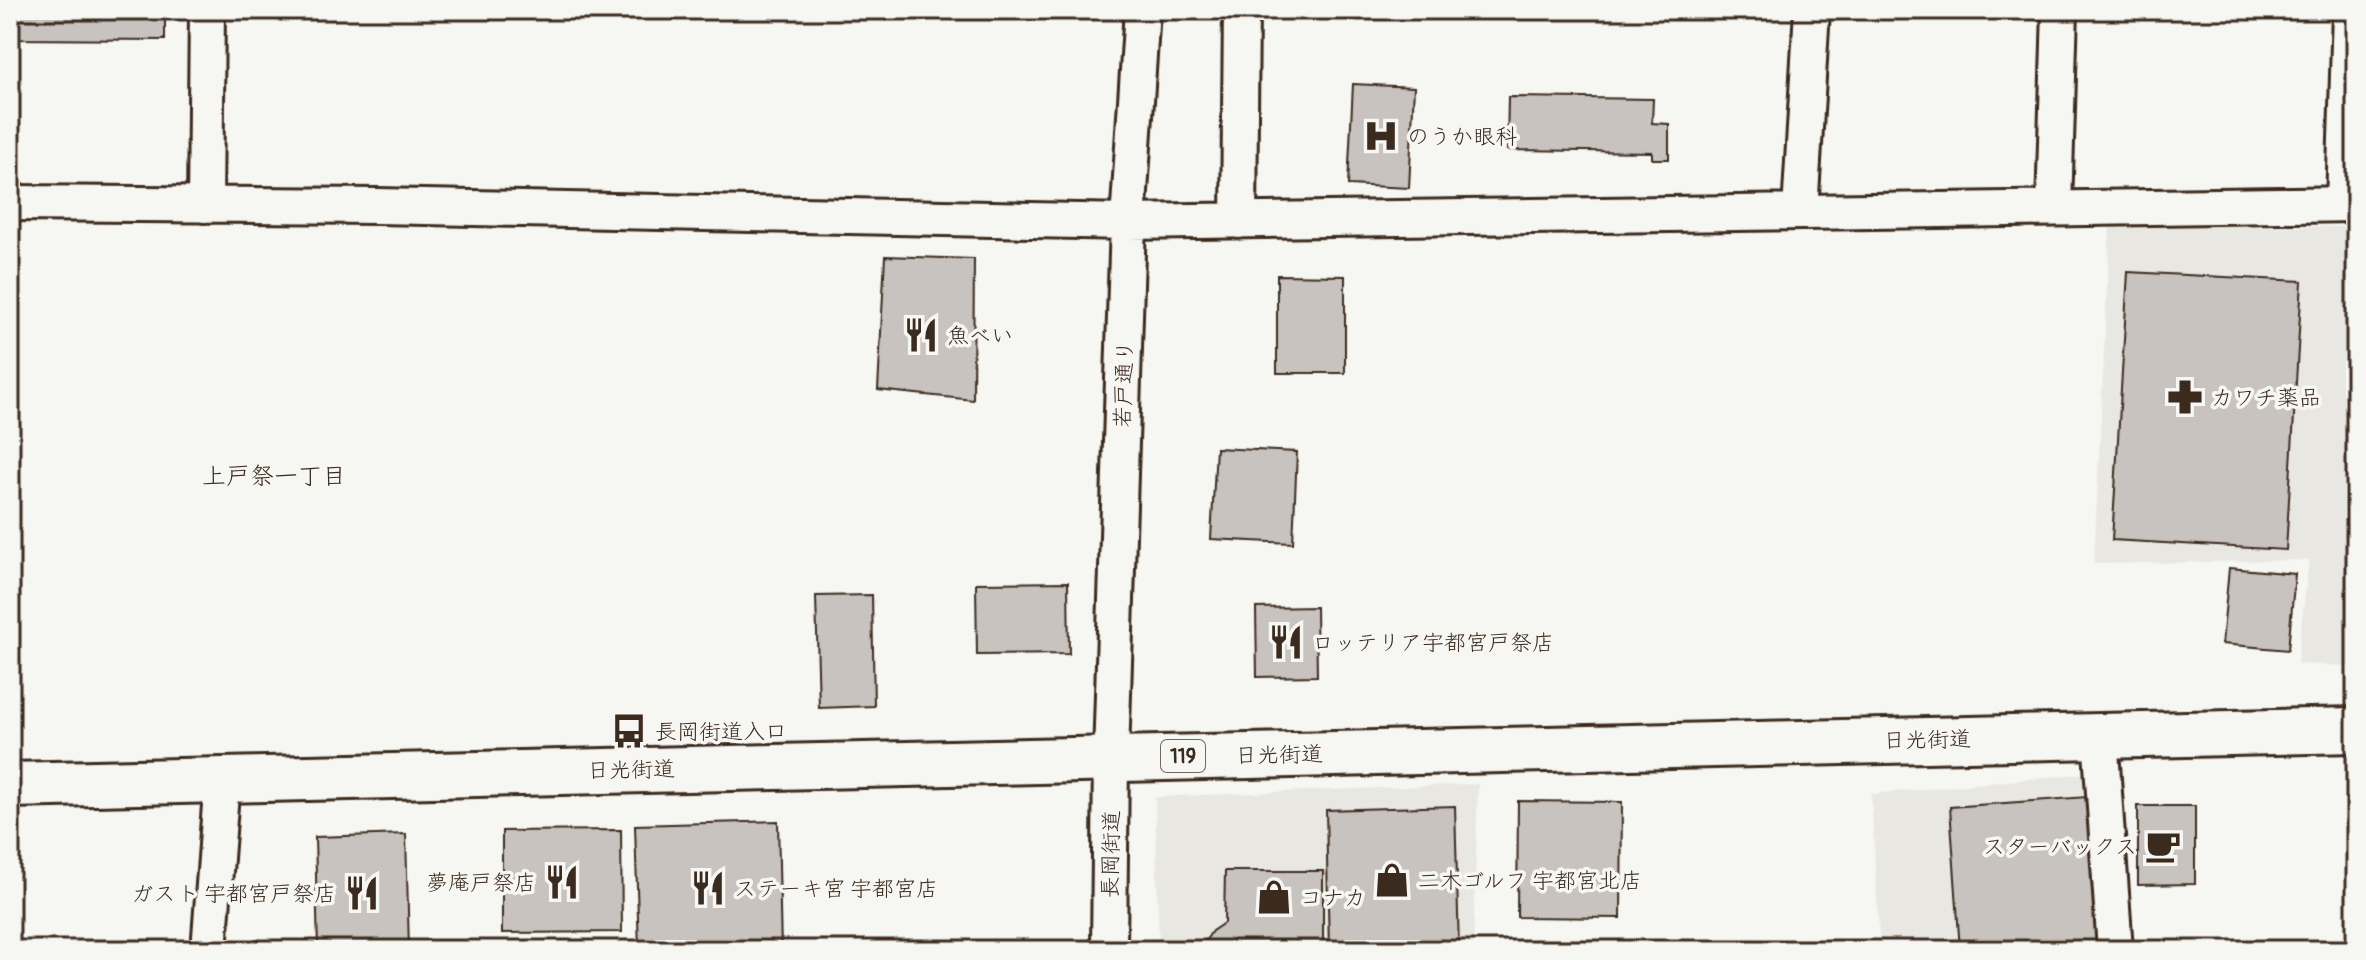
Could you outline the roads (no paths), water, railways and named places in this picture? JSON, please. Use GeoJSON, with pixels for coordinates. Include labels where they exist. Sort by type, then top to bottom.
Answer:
{"type":"FeatureCollection","features":[{"type":"Feature","properties":{"kind":"highway","name":"日光街道"},"geometry":{"type":"LineString","coordinates":[[10,785],[2356,730]]}},
{"type":"Feature","properties":{"kind":"street"},"geometry":{"type":"LineString","coordinates":[[205,205],[207,10]]}},
{"type":"Feature","properties":{"kind":"street","name":"若戸通り"},"geometry":{"type":"LineString","coordinates":[[1111,757],[1128,222],[1142,10]]}},
{"type":"Feature","properties":{"kind":"street"},"geometry":{"type":"LineString","coordinates":[[1239,221],[1241,10]]}},
{"type":"Feature","properties":{"kind":"street"},"geometry":{"type":"LineString","coordinates":[[1800,212],[1812,10]]}},
{"type":"Feature","properties":{"kind":"street"},"geometry":{"type":"LineString","coordinates":[[2054,208],[2060,10]]}},
{"type":"Feature","properties":{"kind":"street"},"geometry":{"type":"LineString","coordinates":[[10,203],[378,206],[1128,222],[2350,204],[2350,10]]}},
{"type":"Feature","properties":{"kind":"street"},"geometry":{"type":"LineString","coordinates":[[2100,736],[2115,950]]}},
{"type":"Feature","properties":{"kind":"street","name":"長岡街道"},"geometry":{"type":"LineString","coordinates":[[1109,950],[1111,757]]}},
{"type":"Feature","properties":{"kind":"street"},"geometry":{"type":"LineString","coordinates":[[209,950],[222,779]]}},
{"type":"Feature","properties":{"kind":"place","name":"のうか眼科"},"geometry":{"type":"Point","coordinates":[1381,136]}},
{"type":"Feature","properties":{"kind":"place","name":"魚べい"},"geometry":{"type":"Point","coordinates":[921,335]}},
{"type":"Feature","properties":{"kind":"place","name":"カワチ薬品"},"geometry":{"type":"Point","coordinates":[2185,397]}},
{"type":"Feature","properties":{"kind":"place","name":"ロッテリア宇都宮戸祭店"},"geometry":{"type":"Point","coordinates":[1286,642]}},
{"type":"Feature","properties":{"kind":"place","name":"長岡街道入口"},"geometry":{"type":"Point","coordinates":[629,731]}},
{"type":"Feature","properties":{"kind":"place","name":"スターバックス"},"geometry":{"type":"Point","coordinates":[2163,846]}},
{"type":"Feature","properties":{"kind":"place","name":"二木ゴルフ 宇都宮北店"},"geometry":{"type":"Point","coordinates":[1392,880]}},
{"type":"Feature","properties":{"kind":"place","name":"夢庵戸祭店"},"geometry":{"type":"Point","coordinates":[562,882]}},
{"type":"Feature","properties":{"kind":"place","name":"ステーキ宮 宇都宮店"},"geometry":{"type":"Point","coordinates":[708,888]}},
{"type":"Feature","properties":{"kind":"place","name":"ガスト 宇都宮戸祭店"},"geometry":{"type":"Point","coordinates":[362,893]}},
{"type":"Feature","properties":{"kind":"place","name":"コナカ"},"geometry":{"type":"Point","coordinates":[1274,897]}},
{"type":"Feature","properties":{"kind":"district","name":"上戸祭一丁目"},"geometry":{"type":"Point","coordinates":[274,476]}}]}
